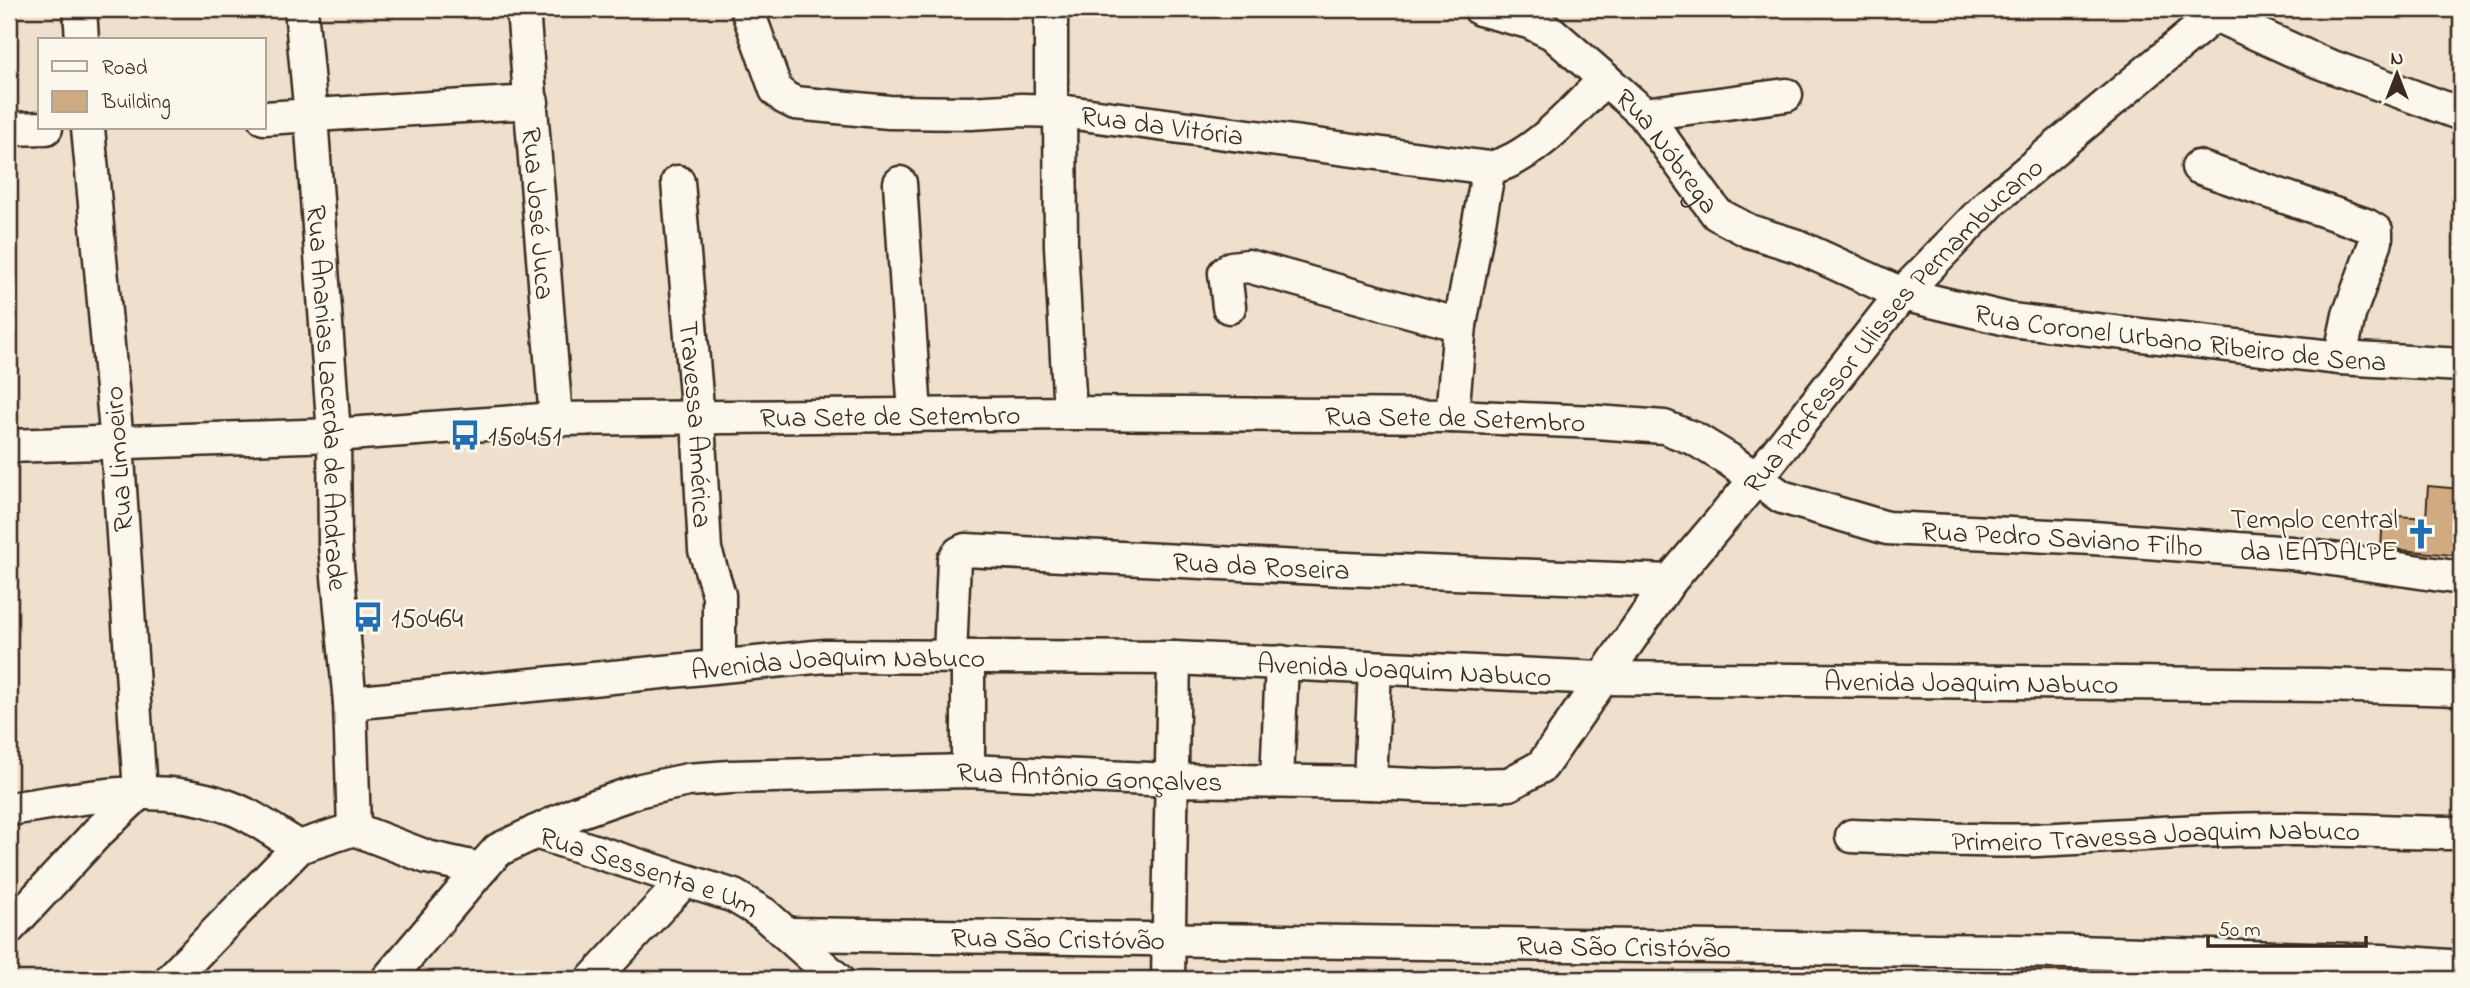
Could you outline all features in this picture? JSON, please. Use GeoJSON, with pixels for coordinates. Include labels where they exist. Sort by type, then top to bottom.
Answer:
{"type":"FeatureCollection","features":[{"type":"Feature","properties":{"kind":"street"},"geometry":{"type":"LineString","coordinates":[[80,9],[82,38]]}},
{"type":"Feature","properties":{"kind":"street","name":"Rua Ananias Lacerda de Andrade"},"geometry":{"type":"LineString","coordinates":[[300,9],[311,116],[334,435],[335,545],[350,704],[354,829]]}},
{"type":"Feature","properties":{"kind":"street","name":"Rua José Juca"},"geometry":{"type":"LineString","coordinates":[[523,9],[556,419]]}},
{"type":"Feature","properties":{"kind":"street","name":"Rua da Vitória"},"geometry":{"type":"LineString","coordinates":[[747,9],[776,90],[785,99],[795,103],[889,112],[1055,111],[1489,168],[1502,166],[1518,158],[1560,124],[1605,79]]}},
{"type":"Feature","properties":{"kind":"street"},"geometry":{"type":"LineString","coordinates":[[1051,9],[1070,414]]}},
{"type":"Feature","properties":{"kind":"street","name":"Rua Nóbrega"},"geometry":{"type":"LineString","coordinates":[[1480,9],[1529,22],[1552,33],[1644,114],[1717,214],[1749,231],[1797,246],[1902,294]]}},
{"type":"Feature","properties":{"kind":"street"},"geometry":{"type":"LineString","coordinates":[[2213,11],[2319,62],[2461,114]]}},
{"type":"Feature","properties":{"kind":"street","name":"Rua Professor Ulisses Pernambucano"},"geometry":{"type":"LineString","coordinates":[[1601,678],[1670,581],[1757,478],[1902,294],[1993,200],[2213,11]]}},
{"type":"Feature","properties":{"kind":"street"},"geometry":{"type":"LineString","coordinates":[[1644,114],[1786,95]]}},
{"type":"Feature","properties":{"kind":"street"},"geometry":{"type":"LineString","coordinates":[[266,118],[532,102]]}},
{"type":"Feature","properties":{"kind":"street"},"geometry":{"type":"LineString","coordinates":[[9,129],[38,128]]}},
{"type":"Feature","properties":{"kind":"street","name":"Rua Limoeiro"},"geometry":{"type":"LineString","coordinates":[[88,130],[117,443],[140,792]]}},
{"type":"Feature","properties":{"kind":"street"},"geometry":{"type":"LineString","coordinates":[[2198,167],[2366,225],[2376,231],[2376,241],[2348,315],[2340,358]]}},
{"type":"Feature","properties":{"kind":"street"},"geometry":{"type":"LineString","coordinates":[[1452,416],[1460,325],[1489,168]]}},
{"type":"Feature","properties":{"kind":"street","name":"Travessa América"},"geometry":{"type":"LineString","coordinates":[[678,182],[698,419],[705,550],[719,594],[719,665]]}},
{"type":"Feature","properties":{"kind":"street"},"geometry":{"type":"LineString","coordinates":[[900,183],[915,415]]}},
{"type":"Feature","properties":{"kind":"street"},"geometry":{"type":"LineString","coordinates":[[1229,307],[1225,273],[1231,268],[1248,266],[1460,325]]}},
{"type":"Feature","properties":{"kind":"street","name":"Rua Coronel Urbano Ribeiro de Sena"},"geometry":{"type":"LineString","coordinates":[[1902,294],[2011,320],[2340,358],[2461,365]]}},
{"type":"Feature","properties":{"kind":"street","name":"Rua Sete de Setembro"},"geometry":{"type":"LineString","coordinates":[[9,446],[334,435],[556,419],[1070,414],[1452,416],[1664,427],[1695,439],[1757,478]]}},
{"type":"Feature","properties":{"kind":"street","name":"Rua Pedro Saviano Filho"},"geometry":{"type":"LineString","coordinates":[[1757,478],[1782,497],[1887,528],[2093,538],[2291,553],[2461,578]]}},
{"type":"Feature","properties":{"kind":"street","name":"Rua da Roseira"},"geometry":{"type":"LineString","coordinates":[[968,771],[954,560],[965,550],[1320,568],[1670,581]]}},
{"type":"Feature","properties":{"kind":"street","name":"Avenida Joaquim Nabuco"},"geometry":{"type":"LineString","coordinates":[[350,704],[825,656],[1174,658],[1601,678],[2320,685],[2461,689]]}},
{"type":"Feature","properties":{"kind":"street"},"geometry":{"type":"LineString","coordinates":[[1168,979],[1174,658]]}},
{"type":"Feature","properties":{"kind":"street"},"geometry":{"type":"LineString","coordinates":[[1278,781],[1282,662]]}},
{"type":"Feature","properties":{"kind":"street"},"geometry":{"type":"LineString","coordinates":[[1370,783],[1375,668]]}},
{"type":"Feature","properties":{"kind":"street","name":"Rua Antônio Gonçalves"},"geometry":{"type":"LineString","coordinates":[[535,832],[578,812],[641,790],[688,780],[730,777],[968,771],[1172,780],[1436,786],[1509,784],[1542,766],[1601,678]]}},
{"type":"Feature","properties":{"kind":"street"},"geometry":{"type":"LineString","coordinates":[[9,809],[140,792],[188,796],[225,805],[299,847]]}},
{"type":"Feature","properties":{"kind":"street"},"geometry":{"type":"LineString","coordinates":[[9,928],[97,833],[140,792]]}},
{"type":"Feature","properties":{"kind":"street"},"geometry":{"type":"LineString","coordinates":[[171,979],[299,847],[354,829],[427,857],[481,869]]}},
{"type":"Feature","properties":{"kind":"street","name":"Primeiro Travessa Joaquim Nabuco"},"geometry":{"type":"LineString","coordinates":[[1852,836],[2036,840],[2139,833],[2298,829],[2461,833]]}},
{"type":"Feature","properties":{"kind":"street","name":"Rua Sessenta e Um"},"geometry":{"type":"LineString","coordinates":[[388,979],[498,850],[535,832],[734,896],[764,914],[788,934],[823,975]]}},
{"type":"Feature","properties":{"kind":"street"},"geometry":{"type":"LineString","coordinates":[[593,979],[684,881]]}},
{"type":"Feature","properties":{"kind":"street","name":"Rua São Cristóvão"},"geometry":{"type":"LineString","coordinates":[[788,934],[1169,940],[2075,965],[2382,961],[2461,967]]}},
{"type":"Feature","properties":{"kind":"building","name":"Templo central da IEADALPE"},"geometry":{"type":"Polygon","coordinates":[[[2428,486],[2461,489],[2461,556],[2381,548],[2383,515],[2426,518],[2428,486]]]}},
{"type":"Feature","properties":{"kind":"place","name":"150451"},"geometry":{"type":"Point","coordinates":[465,435]}},
{"type":"Feature","properties":{"kind":"place","name":"Templo central da IEADALPE"},"geometry":{"type":"Point","coordinates":[2421,534]}},
{"type":"Feature","properties":{"kind":"place","name":"150464"},"geometry":{"type":"Point","coordinates":[368,617]}}]}
